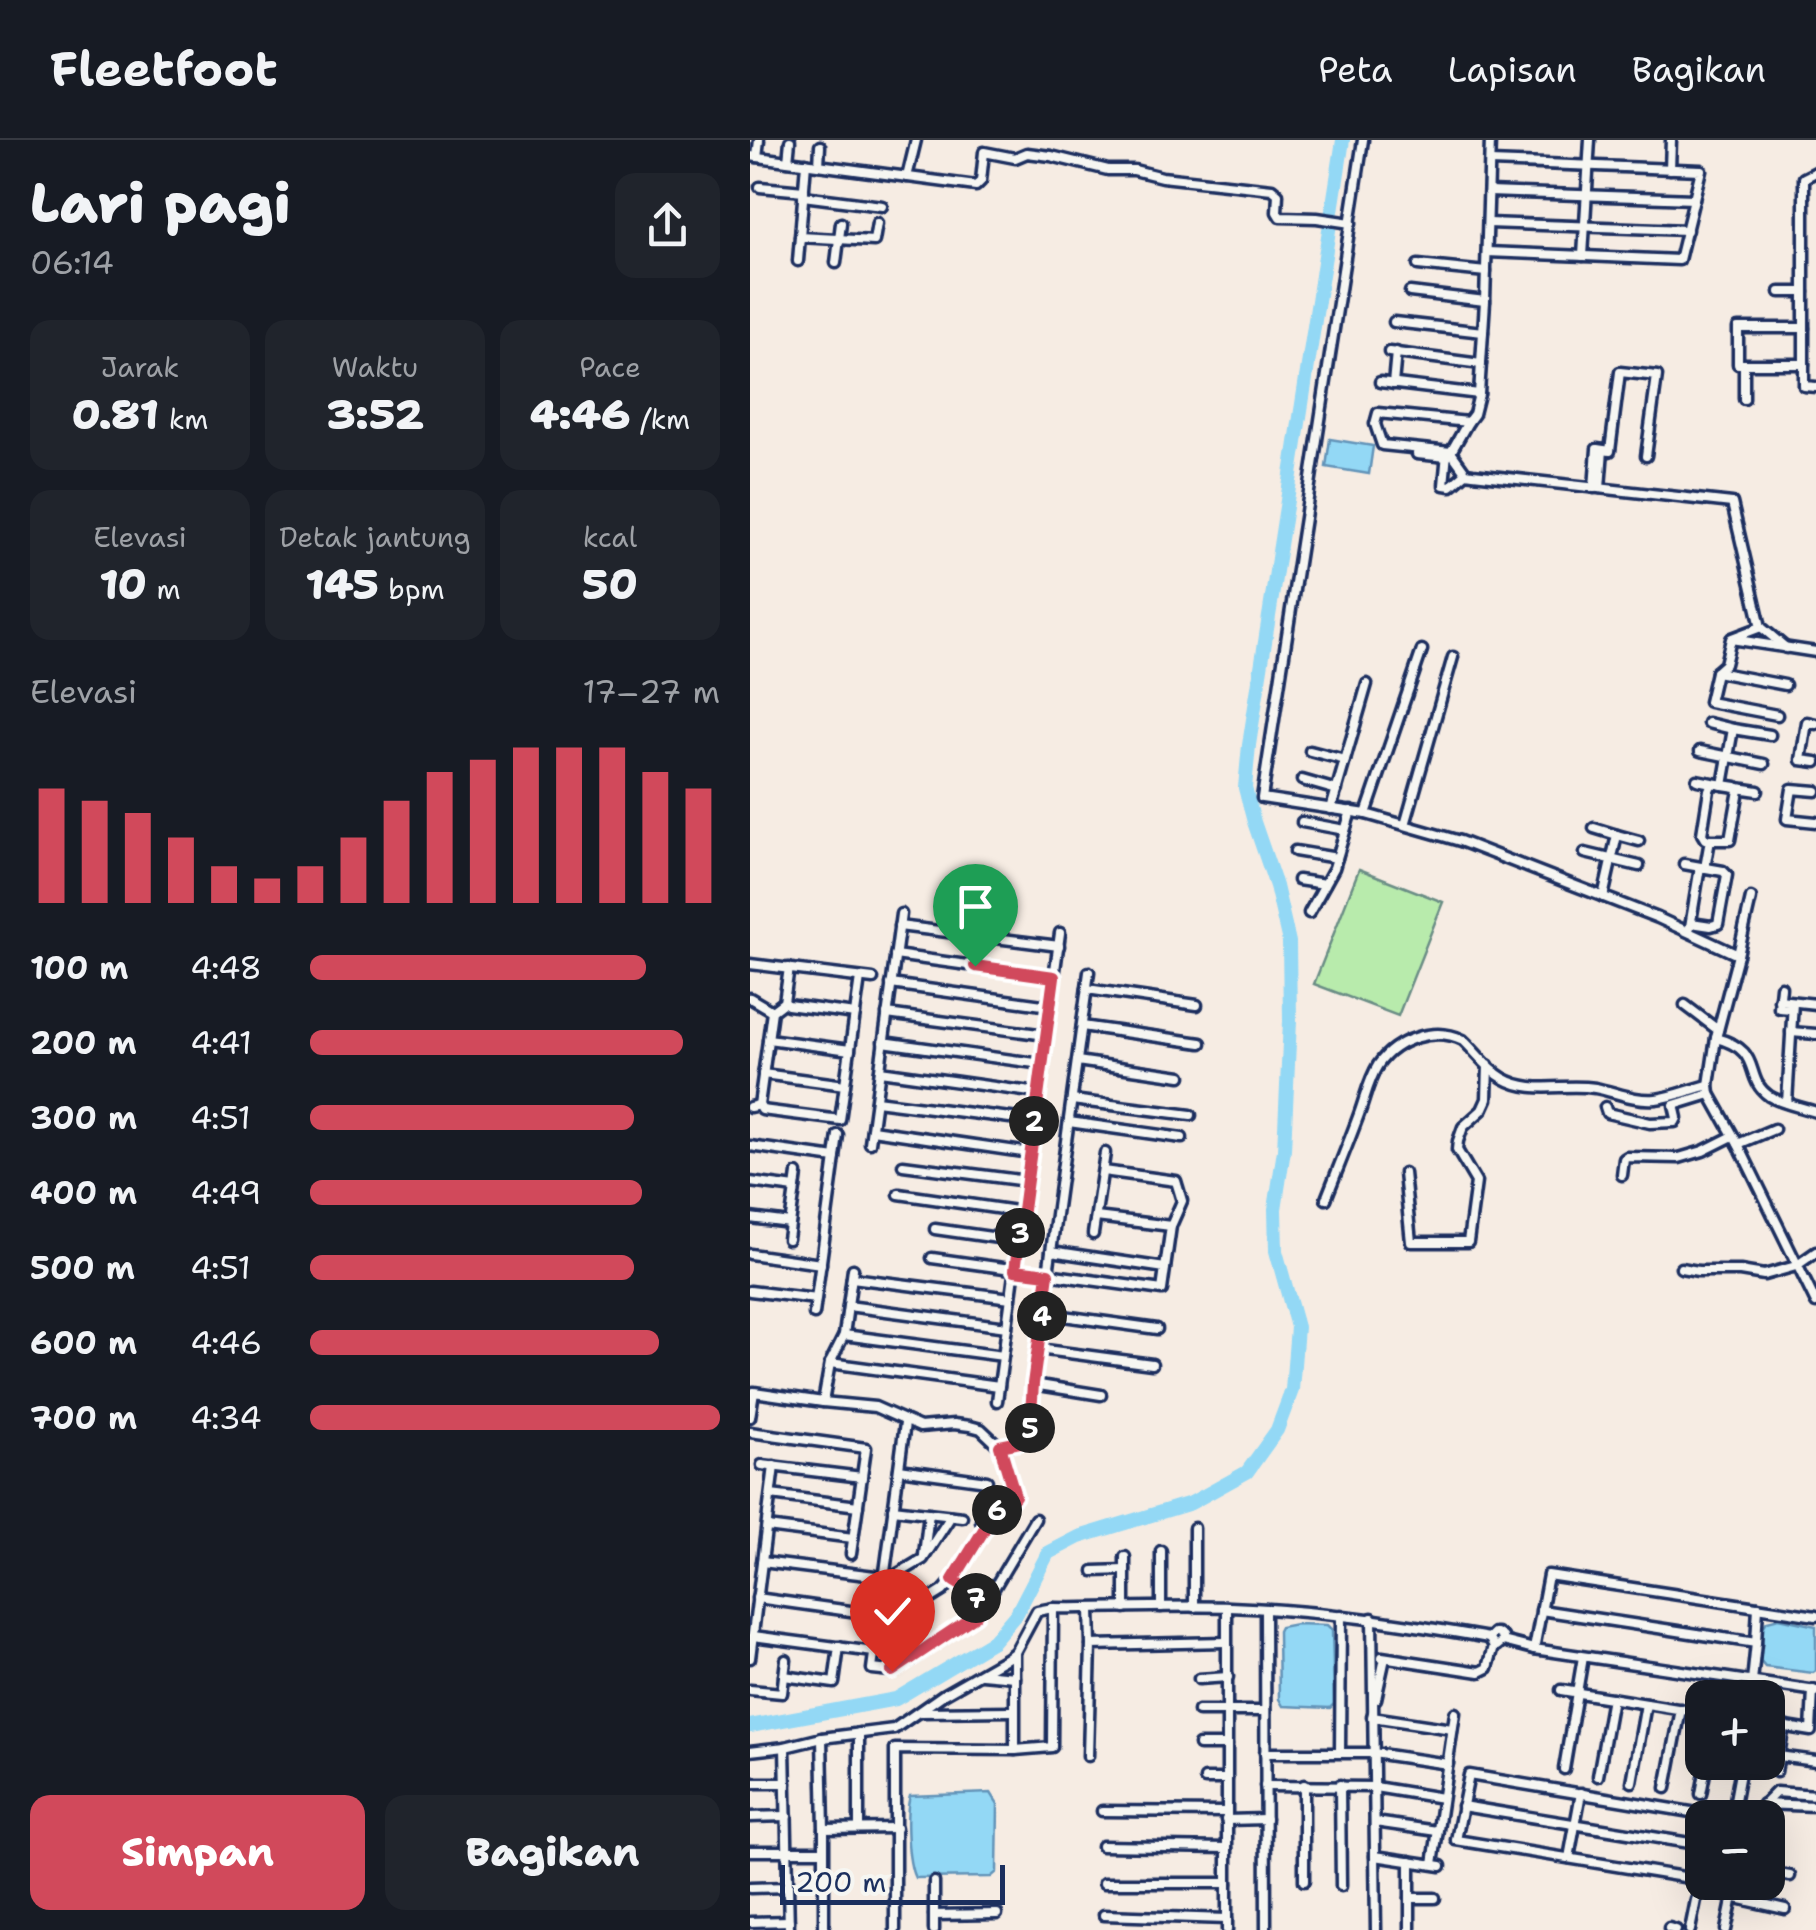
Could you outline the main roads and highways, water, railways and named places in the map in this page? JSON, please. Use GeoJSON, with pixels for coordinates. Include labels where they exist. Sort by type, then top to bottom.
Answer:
{"type":"FeatureCollection","features":[{"type":"Feature","properties":{"kind":"water"},"geometry":{"type":"Polygon","coordinates":[[[1330,439],[1373,446],[1369,474],[1326,467],[1330,439]]]}},
{"type":"Feature","properties":{"kind":"water"},"geometry":{"type":"Polygon","coordinates":[[[1779,1618],[1816,1626],[1813,1673],[1765,1667],[1760,1661],[1762,1629],[1767,1621],[1779,1618]]]}},
{"type":"Feature","properties":{"kind":"water"},"geometry":{"type":"Polygon","coordinates":[[[1327,1625],[1332,1630],[1334,1704],[1330,1708],[1283,1706],[1279,1699],[1278,1631],[1280,1627],[1327,1625]]]}},
{"type":"Feature","properties":{"kind":"water"},"geometry":{"type":"Polygon","coordinates":[[[991,1793],[998,1804],[997,1872],[991,1877],[915,1878],[908,1837],[910,1796],[991,1793]]]}},
{"type":"Feature","properties":{"kind":"waterway"},"geometry":{"type":"LineString","coordinates":[[750,1726],[896,1699],[993,1641],[1017,1613],[1048,1553],[1079,1537],[1191,1503],[1247,1472],[1277,1430],[1292,1390],[1297,1327],[1276,1251],[1275,1209],[1284,1150],[1289,942],[1245,788],[1343,140]]}}]}
